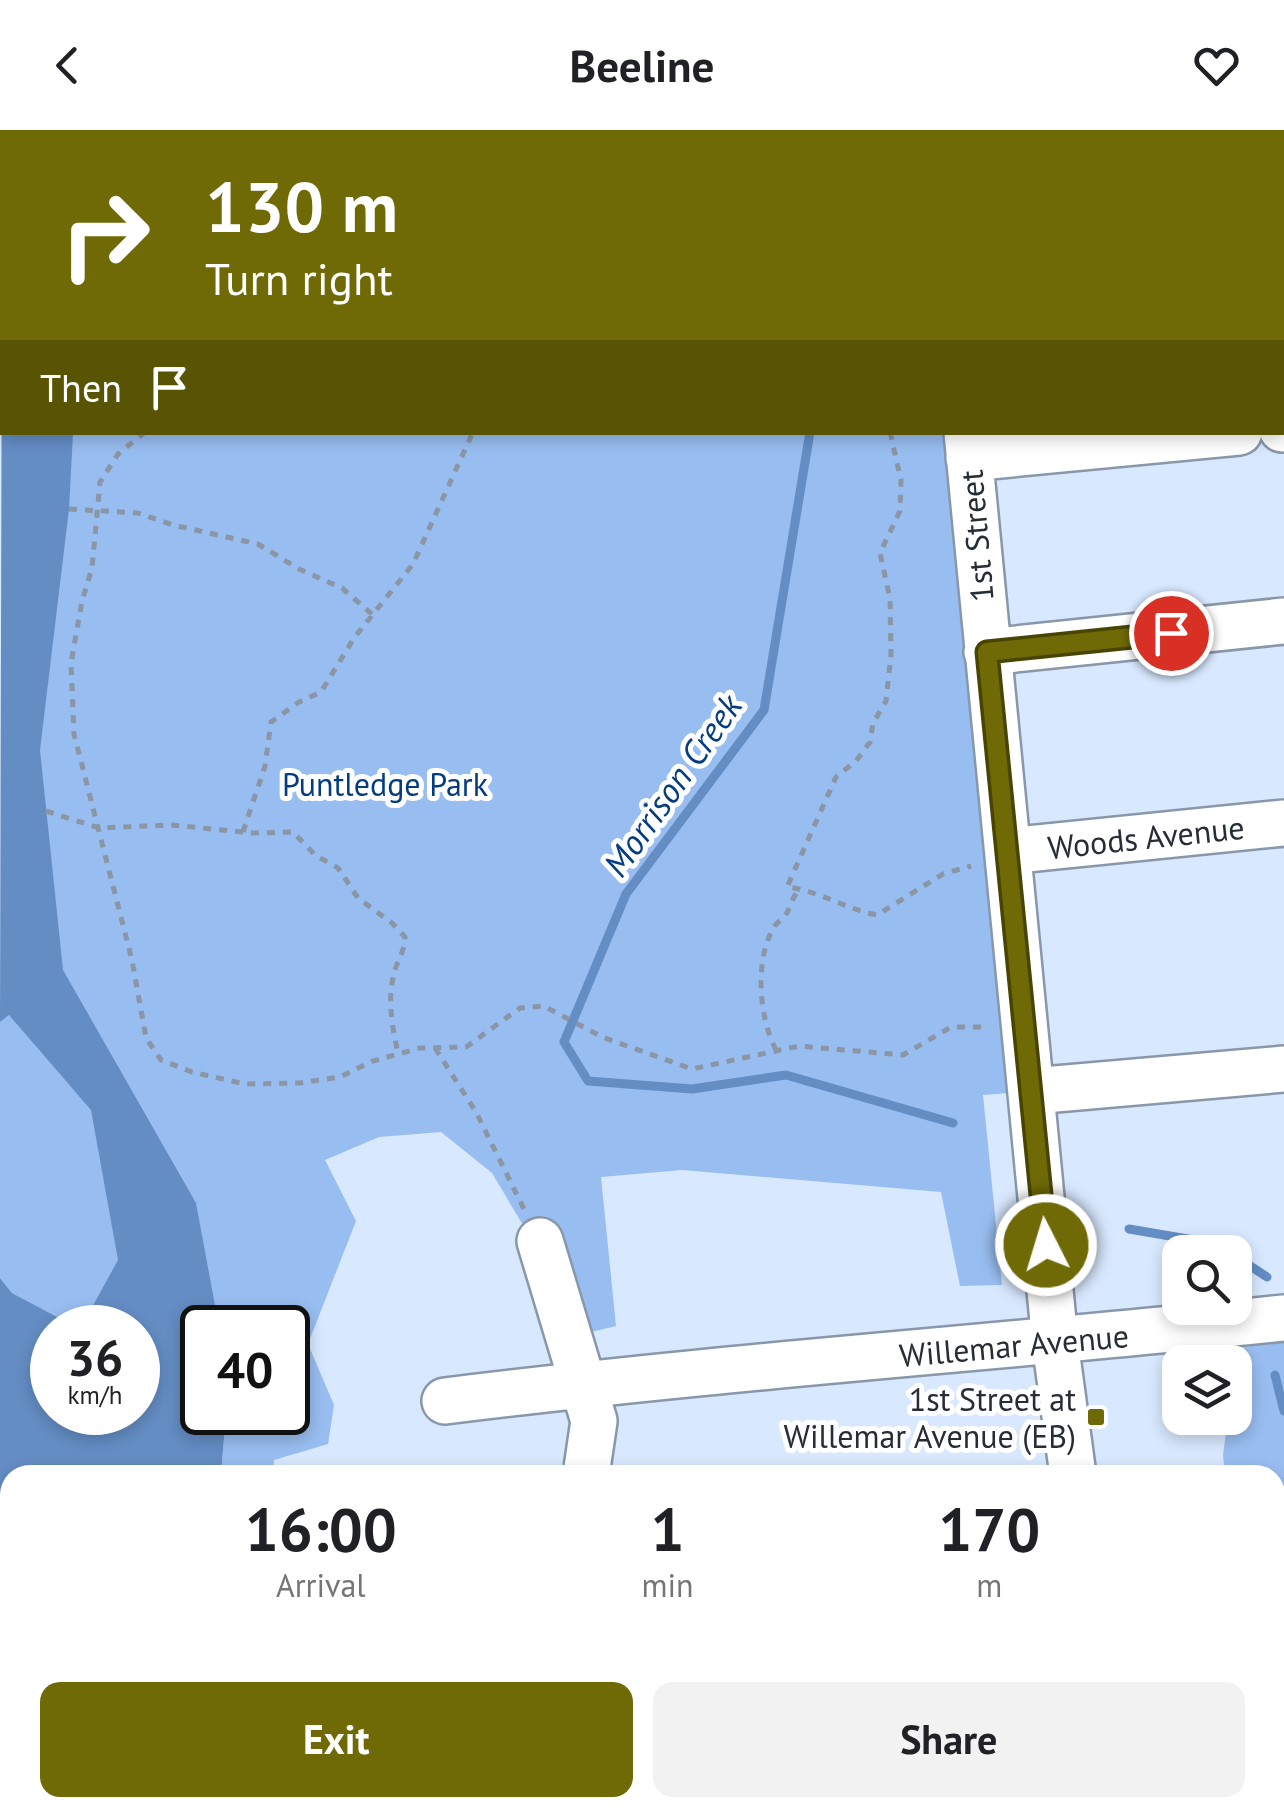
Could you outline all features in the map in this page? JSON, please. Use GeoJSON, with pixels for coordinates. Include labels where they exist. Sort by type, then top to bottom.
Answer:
{"type":"FeatureCollection","features":[{"type":"Feature","properties":{"kind":"street"},"geometry":{"type":"LineString","coordinates":[[968,445],[1176,435]]}},
{"type":"Feature","properties":{"kind":"street","name":"1st Street"},"geometry":{"type":"LineString","coordinates":[[968,445],[1055,1342],[1071,1465]]}},
{"type":"Feature","properties":{"kind":"street"},"geometry":{"type":"LineString","coordinates":[[987,652],[1284,621]]}},
{"type":"Feature","properties":{"kind":"street","name":"Woods Avenue"},"geometry":{"type":"LineString","coordinates":[[1008,857],[1284,823]]}},
{"type":"Feature","properties":{"kind":"street"},"geometry":{"type":"LineString","coordinates":[[1032,1091],[1284,1069]]}},
{"type":"Feature","properties":{"kind":"street"},"geometry":{"type":"LineString","coordinates":[[540,1241],[594,1421],[587,1465]]}},
{"type":"Feature","properties":{"kind":"street","name":"Willemar Avenue"},"geometry":{"type":"LineString","coordinates":[[445,1401],[581,1384],[1284,1318]]}},
{"type":"Feature","properties":{"kind":"path"},"geometry":{"type":"LineString","coordinates":[[141,435],[118,454],[100,482],[92,568],[82,601],[72,679],[74,734],[132,960],[146,1038],[161,1060],[192,1072],[245,1084],[300,1083],[340,1076],[373,1060],[398,1054],[466,1047],[520,1008],[544,1006],[602,1037],[692,1069],[776,1050],[822,1046],[903,1055],[951,1027],[1026,1026]]}},
{"type":"Feature","properties":{"kind":"path"},"geometry":{"type":"LineString","coordinates":[[244,832],[265,766],[271,722],[321,692],[354,638],[413,564],[472,435]]}},
{"type":"Feature","properties":{"kind":"path"},"geometry":{"type":"LineString","coordinates":[[891,435],[900,480],[900,512],[880,553],[890,599],[891,654],[886,700],[873,722],[870,742],[836,778],[787,887],[876,915],[943,874],[1008,857]]}},
{"type":"Feature","properties":{"kind":"path"},"geometry":{"type":"LineString","coordinates":[[69,509],[138,514],[258,544],[299,569],[342,588],[374,616]]}},
{"type":"Feature","properties":{"kind":"path"},"geometry":{"type":"LineString","coordinates":[[46,811],[98,828],[170,825],[293,832],[315,855],[338,868],[358,898],[392,922],[405,937],[389,1012],[398,1054]]}},
{"type":"Feature","properties":{"kind":"path"},"geometry":{"type":"LineString","coordinates":[[776,1050],[763,1012],[762,979],[775,924],[785,917],[790,900],[800,889]]}},
{"type":"Feature","properties":{"kind":"path"},"geometry":{"type":"LineString","coordinates":[[436,1048],[476,1112],[540,1241]]}},
{"type":"Feature","properties":{"kind":"green space","name":"Puntledge Park"},"geometry":{"type":"Polygon","coordinates":[[[40,435],[967,435],[1032,1091],[983,1095],[1002,1285],[960,1286],[941,1192],[682,1170],[601,1177],[616,1326],[587,1333],[492,1173],[441,1132],[379,1137],[325,1160],[356,1221],[310,1339],[310,1305],[180,1305],[180,1328],[160,1328],[160,1305],[35,1305],[12,1293],[0,1278],[0,1022],[8,1015],[16,784],[40,435]]]}},
{"type":"Feature","properties":{"kind":"green space"},"geometry":{"type":"Polygon","coordinates":[[[1284,1340],[1284,1465],[1224,1465],[1226,1435],[1252,1435],[1252,1346],[1284,1340]]]}},
{"type":"Feature","properties":{"kind":"green space","name":"Puntledge Park"},"geometry":{"type":"Polygon","coordinates":[[[310,1349],[334,1405],[328,1444],[274,1460],[274,1465],[222,1465],[224,1435],[310,1435],[310,1349]]]}},
{"type":"Feature","properties":{"kind":"shaded area"},"geometry":{"type":"Polygon","coordinates":[[[2,435],[73,435],[69,509],[40,750],[63,970],[196,1203],[215,1305],[180,1305],[180,1435],[224,1435],[222,1465],[0,1465],[0,1278],[12,1293],[35,1305],[30,1305],[30,1435],[160,1435],[160,1305],[93,1305],[118,1260],[91,1110],[9,1015],[0,1022],[2,435]]]}},
{"type":"Feature","properties":{"kind":"waterway","name":"Morrison Creek"},"geometry":{"type":"LineString","coordinates":[[810,435],[764,710],[626,894],[564,1042],[588,1081],[692,1089],[786,1075],[953,1123]]}},
{"type":"Feature","properties":{"kind":"waterway","name":"Morrison Creek"},"geometry":{"type":"LineString","coordinates":[[1129,1229],[1164,1235]]}},
{"type":"Feature","properties":{"kind":"waterway","name":"Morrison Creek"},"geometry":{"type":"LineString","coordinates":[[1252,1267],[1267,1277]]}},
{"type":"Feature","properties":{"kind":"waterway","name":"Morrison Creek"},"geometry":{"type":"LineString","coordinates":[[1275,1375],[1284,1411]]}},
{"type":"Feature","properties":{"kind":"place","name":"1st Street at Willemar Avenue (EB)"},"geometry":{"type":"Point","coordinates":[1096,1417]}},
{"type":"Feature","properties":{"kind":"route"},"geometry":{"type":"LineString","coordinates":[[1046,1245],[987,652],[1171,633]]}}]}
